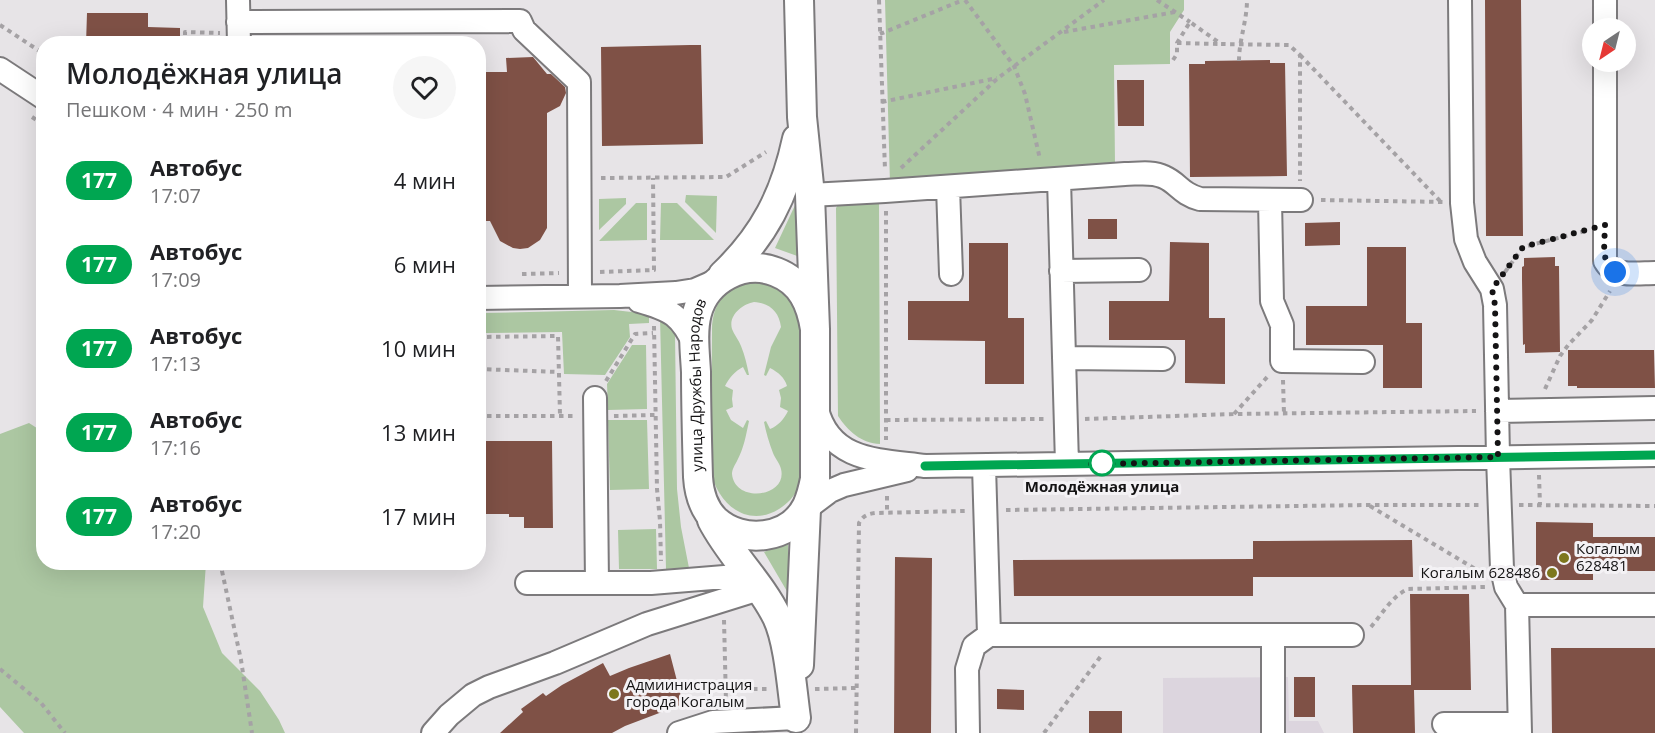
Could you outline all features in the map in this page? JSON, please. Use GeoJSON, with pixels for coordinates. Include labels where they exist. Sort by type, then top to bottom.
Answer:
{"type":"FeatureCollection","features":[{"type":"Feature","properties":{"kind":"main road","name":"улица Дружбы Народов"},"geometry":{"type":"LineString","coordinates":[[796,726],[806,508],[812,494],[814,479],[814,329],[810,195],[802,117],[799,0]]}},
{"type":"Feature","properties":{"kind":"main road"},"geometry":{"type":"LineString","coordinates":[[718,280],[748,249],[771,217],[788,176],[802,117]]}},
{"type":"Feature","properties":{"kind":"main road","name":"улица Дружбы Народов"},"geometry":{"type":"LineString","coordinates":[[705,507],[699,492],[698,477],[695,346],[696,315],[706,292],[718,280],[738,270],[769,269],[784,275],[796,284],[806,297],[814,329]]}},
{"type":"Feature","properties":{"kind":"main road"},"geometry":{"type":"LineString","coordinates":[[705,507],[714,519],[726,528],[755,537],[770,535],[784,529],[806,508]]}},
{"type":"Feature","properties":{"kind":"main road"},"geometry":{"type":"LineString","coordinates":[[705,507],[743,580],[778,620],[784,644],[796,726]]}},
{"type":"Feature","properties":{"kind":"street"},"geometry":{"type":"LineString","coordinates":[[1444,724],[1520,728],[1511,596],[1502,569],[1498,457],[1487,411],[1495,305],[1492,289],[1475,262],[1451,202],[1460,0]]}},
{"type":"Feature","properties":{"kind":"street"},"geometry":{"type":"LineString","coordinates":[[1605,0],[1605,18]]}},
{"type":"Feature","properties":{"kind":"street"},"geometry":{"type":"LineString","coordinates":[[238,21],[520,9],[524,30],[579,82],[580,296]]}},
{"type":"Feature","properties":{"kind":"street"},"geometry":{"type":"LineString","coordinates":[[0,69],[36,93]]}},
{"type":"Feature","properties":{"kind":"street"},"geometry":{"type":"LineString","coordinates":[[1605,72],[1605,261],[1615,272],[1655,273]]}},
{"type":"Feature","properties":{"kind":"street"},"geometry":{"type":"LineString","coordinates":[[810,195],[885,187],[948,187],[1152,174],[1164,177],[1189,196],[1200,199],[1301,200]]}},
{"type":"Feature","properties":{"kind":"street"},"geometry":{"type":"LineString","coordinates":[[1052,179],[1061,272],[1067,464]]}},
{"type":"Feature","properties":{"kind":"street"},"geometry":{"type":"LineString","coordinates":[[948,187],[951,274]]}},
{"type":"Feature","properties":{"kind":"street"},"geometry":{"type":"LineString","coordinates":[[1270,200],[1272,301],[1282,325],[1282,362],[1363,362]]}},
{"type":"Feature","properties":{"kind":"street"},"geometry":{"type":"LineString","coordinates":[[1061,272],[1139,270]]}},
{"type":"Feature","properties":{"kind":"street"},"geometry":{"type":"LineString","coordinates":[[486,298],[676,293],[695,290],[718,280]]}},
{"type":"Feature","properties":{"kind":"street"},"geometry":{"type":"LineString","coordinates":[[620,296],[668,310],[678,318],[695,346]]}},
{"type":"Feature","properties":{"kind":"street"},"geometry":{"type":"LineString","coordinates":[[1064,358],[1163,358]]}},
{"type":"Feature","properties":{"kind":"street"},"geometry":{"type":"LineString","coordinates":[[814,399],[826,435],[841,447],[855,455],[925,466],[1655,455]]}},
{"type":"Feature","properties":{"kind":"street"},"geometry":{"type":"LineString","coordinates":[[595,407],[597,583]]}},
{"type":"Feature","properties":{"kind":"street"},"geometry":{"type":"LineString","coordinates":[[1487,411],[1655,408]]}},
{"type":"Feature","properties":{"kind":"street"},"geometry":{"type":"LineString","coordinates":[[806,508],[830,491],[844,485],[925,466]]}},
{"type":"Feature","properties":{"kind":"street"},"geometry":{"type":"LineString","coordinates":[[984,466],[989,635]]}},
{"type":"Feature","properties":{"kind":"street"},"geometry":{"type":"LineString","coordinates":[[527,583],[662,583],[743,580]]}},
{"type":"Feature","properties":{"kind":"street"},"geometry":{"type":"LineString","coordinates":[[433,733],[449,715],[473,695],[489,687],[555,663],[647,624],[718,609],[743,580]]}},
{"type":"Feature","properties":{"kind":"street"},"geometry":{"type":"LineString","coordinates":[[718,609],[722,588],[743,580]]}},
{"type":"Feature","properties":{"kind":"street"},"geometry":{"type":"LineString","coordinates":[[1511,596],[1655,604]]}},
{"type":"Feature","properties":{"kind":"street"},"geometry":{"type":"LineString","coordinates":[[968,733],[967,669],[974,646],[989,635],[1352,635]]}},
{"type":"Feature","properties":{"kind":"street"},"geometry":{"type":"LineString","coordinates":[[1273,733],[1274,635]]}},
{"type":"Feature","properties":{"kind":"street"},"geometry":{"type":"LineString","coordinates":[[679,733],[713,722],[726,721],[796,726]]}},
{"type":"Feature","properties":{"kind":"path"},"geometry":{"type":"LineString","coordinates":[[879,0],[885,187],[886,420],[1487,411]]}},
{"type":"Feature","properties":{"kind":"path"},"geometry":{"type":"LineString","coordinates":[[880,34],[964,0],[1014,66],[1052,179]]}},
{"type":"Feature","properties":{"kind":"path"},"geometry":{"type":"LineString","coordinates":[[885,187],[998,78],[1104,0]]}},
{"type":"Feature","properties":{"kind":"path"},"geometry":{"type":"LineString","coordinates":[[1158,0],[1221,44]]}},
{"type":"Feature","properties":{"kind":"path"},"geometry":{"type":"LineString","coordinates":[[1239,61],[1239,44],[1247,14],[1247,0]]}},
{"type":"Feature","properties":{"kind":"path"},"geometry":{"type":"LineString","coordinates":[[1061,32],[1175,12]]}},
{"type":"Feature","properties":{"kind":"path"},"geometry":{"type":"LineString","coordinates":[[185,36],[185,32],[238,21]]}},
{"type":"Feature","properties":{"kind":"path"},"geometry":{"type":"LineString","coordinates":[[1173,60],[1177,54],[1177,42],[1190,22]]}},
{"type":"Feature","properties":{"kind":"path"},"geometry":{"type":"LineString","coordinates":[[0,25],[36,49]]}},
{"type":"Feature","properties":{"kind":"path"},"geometry":{"type":"LineString","coordinates":[[1177,42],[1289,45],[1451,202]]}},
{"type":"Feature","properties":{"kind":"path"},"geometry":{"type":"LineString","coordinates":[[1300,55],[1301,200],[1451,202]]}},
{"type":"Feature","properties":{"kind":"path"},"geometry":{"type":"LineString","coordinates":[[882,102],[998,78]]}},
{"type":"Feature","properties":{"kind":"path"},"geometry":{"type":"LineString","coordinates":[[580,177],[726,177],[766,152]]}},
{"type":"Feature","properties":{"kind":"path"},"geometry":{"type":"LineString","coordinates":[[1492,289],[1523,247],[1605,225]]}},
{"type":"Feature","properties":{"kind":"path"},"geometry":{"type":"LineString","coordinates":[[1538,410],[1538,404],[1560,356],[1592,321],[1622,273]]}},
{"type":"Feature","properties":{"kind":"path"},"geometry":{"type":"LineString","coordinates":[[595,407],[635,334],[653,333],[662,583]]}},
{"type":"Feature","properties":{"kind":"path"},"geometry":{"type":"LineString","coordinates":[[486,337],[558,336],[560,416]]}},
{"type":"Feature","properties":{"kind":"path"},"geometry":{"type":"LineString","coordinates":[[1234,414],[1282,362]]}},
{"type":"Feature","properties":{"kind":"path"},"geometry":{"type":"LineString","coordinates":[[1282,362],[1284,414]]}},
{"type":"Feature","properties":{"kind":"path"},"geometry":{"type":"LineString","coordinates":[[486,369],[559,372]]}},
{"type":"Feature","properties":{"kind":"path"},"geometry":{"type":"LineString","coordinates":[[486,416],[560,416],[595,407],[655,415]]}},
{"type":"Feature","properties":{"kind":"path"},"geometry":{"type":"LineString","coordinates":[[1539,457],[1540,505]]}},
{"type":"Feature","properties":{"kind":"path"},"geometry":{"type":"LineString","coordinates":[[856,733],[858,532],[859,523],[867,514],[985,510],[1368,505],[1655,506]]}},
{"type":"Feature","properties":{"kind":"path"},"geometry":{"type":"LineString","coordinates":[[1368,505],[1511,596]]}},
{"type":"Feature","properties":{"kind":"path"},"geometry":{"type":"LineString","coordinates":[[222,570],[241,660],[252,733]]}},
{"type":"Feature","properties":{"kind":"path"},"geometry":{"type":"LineString","coordinates":[[1352,635],[1369,629],[1396,597],[1408,589],[1511,596]]}},
{"type":"Feature","properties":{"kind":"path"},"geometry":{"type":"LineString","coordinates":[[718,609],[726,721]]}},
{"type":"Feature","properties":{"kind":"path"},"geometry":{"type":"LineString","coordinates":[[1044,733],[1117,635]]}},
{"type":"Feature","properties":{"kind":"path"},"geometry":{"type":"LineString","coordinates":[[0,669],[41,703],[65,733]]}},
{"type":"Feature","properties":{"kind":"shaded area"},"geometry":{"type":"Polygon","coordinates":[[[1288,677],[1289,721],[1318,721],[1324,733],[1163,733],[1163,678],[1288,677]]]}},
{"type":"Feature","properties":{"kind":"green space"},"geometry":{"type":"Polygon","coordinates":[[[885,0],[1184,0],[1184,10],[1170,32],[1170,64],[1114,65],[1115,165],[890,184],[885,0]]]}},
{"type":"Feature","properties":{"kind":"green space"},"geometry":{"type":"Polygon","coordinates":[[[686,195],[717,196],[716,233],[685,202],[686,195]]]}},
{"type":"Feature","properties":{"kind":"green space"},"geometry":{"type":"Polygon","coordinates":[[[626,198],[626,204],[599,230],[599,199],[626,198]]]}},
{"type":"Feature","properties":{"kind":"green space"},"geometry":{"type":"Polygon","coordinates":[[[797,201],[800,257],[775,248],[797,201]]]}},
{"type":"Feature","properties":{"kind":"green space"},"geometry":{"type":"Polygon","coordinates":[[[879,202],[880,444],[861,439],[838,416],[836,208],[839,203],[879,202]]]}},
{"type":"Feature","properties":{"kind":"green space"},"geometry":{"type":"Polygon","coordinates":[[[636,203],[647,203],[647,240],[599,241],[636,203]]]}},
{"type":"Feature","properties":{"kind":"green space"},"geometry":{"type":"Polygon","coordinates":[[[661,203],[677,203],[714,240],[660,240],[661,203]]]}},
{"type":"Feature","properties":{"kind":"green space"},"geometry":{"type":"Polygon","coordinates":[[[748,283],[769,284],[789,295],[801,320],[799,486],[793,497],[782,507],[756,516],[745,514],[726,502],[719,493],[711,470],[713,320],[715,311],[724,296],[731,290],[748,283]],[[754,302],[737,311],[731,324],[746,360],[749,375],[743,367],[732,375],[725,386],[733,390],[733,407],[726,410],[731,420],[743,428],[747,420],[749,421],[743,446],[733,469],[735,484],[742,490],[760,493],[777,486],[781,478],[781,469],[774,455],[764,422],[766,421],[770,429],[773,428],[788,411],[780,407],[779,390],[787,386],[785,380],[770,368],[766,376],[764,375],[771,347],[781,327],[780,322],[773,309],[765,304],[754,302]]]}},
{"type":"Feature","properties":{"kind":"green space"},"geometry":{"type":"Polygon","coordinates":[[[614,310],[649,314],[649,323],[629,324],[630,337],[605,375],[564,374],[562,332],[486,333],[486,313],[614,310]]]}},
{"type":"Feature","properties":{"kind":"green space"},"geometry":{"type":"Polygon","coordinates":[[[660,317],[675,334],[677,489],[689,568],[666,569],[660,317]]]}},
{"type":"Feature","properties":{"kind":"green space"},"geometry":{"type":"Polygon","coordinates":[[[632,345],[646,345],[647,409],[608,410],[607,384],[632,345]]]}},
{"type":"Feature","properties":{"kind":"green space"},"geometry":{"type":"Polygon","coordinates":[[[608,420],[647,420],[649,489],[610,490],[608,420]]]}},
{"type":"Feature","properties":{"kind":"green space"},"geometry":{"type":"Polygon","coordinates":[[[29,423],[36,428],[36,570],[206,570],[203,607],[222,653],[260,691],[285,733],[24,733],[0,707],[0,434],[29,423]]]}},
{"type":"Feature","properties":{"kind":"green space"},"geometry":{"type":"Polygon","coordinates":[[[656,529],[657,569],[619,569],[618,530],[656,529]]]}},
{"type":"Feature","properties":{"kind":"green space"},"geometry":{"type":"Polygon","coordinates":[[[788,543],[788,593],[764,552],[788,543]]]}},
{"type":"Feature","properties":{"kind":"building"},"geometry":{"type":"Polygon","coordinates":[[[1485,0],[1521,0],[1523,236],[1486,236],[1485,0]]]}},
{"type":"Feature","properties":{"kind":"building"},"geometry":{"type":"Polygon","coordinates":[[[87,13],[148,13],[148,27],[180,28],[180,36],[86,36],[87,13]]]}},
{"type":"Feature","properties":{"kind":"building"},"geometry":{"type":"Polygon","coordinates":[[[701,45],[703,144],[602,146],[601,47],[701,45]]]}},
{"type":"Feature","properties":{"kind":"building"},"geometry":{"type":"Polygon","coordinates":[[[533,57],[547,74],[551,74],[565,87],[566,93],[560,106],[547,113],[547,228],[540,240],[528,248],[520,249],[500,241],[490,221],[486,221],[486,72],[507,72],[506,58],[533,57]]]}},
{"type":"Feature","properties":{"kind":"building"},"geometry":{"type":"Polygon","coordinates":[[[1270,60],[1270,63],[1285,63],[1287,176],[1190,177],[1189,64],[1205,64],[1205,61],[1270,60]]]}},
{"type":"Feature","properties":{"kind":"building"},"geometry":{"type":"Polygon","coordinates":[[[1117,80],[1144,80],[1144,126],[1118,126],[1117,80]]]}},
{"type":"Feature","properties":{"kind":"building"},"geometry":{"type":"Polygon","coordinates":[[[1088,219],[1117,219],[1117,239],[1088,239],[1088,219]]]}},
{"type":"Feature","properties":{"kind":"building"},"geometry":{"type":"Polygon","coordinates":[[[1340,222],[1340,245],[1305,246],[1305,223],[1340,222]]]}},
{"type":"Feature","properties":{"kind":"building"},"geometry":{"type":"Polygon","coordinates":[[[1170,242],[1209,243],[1209,318],[1225,318],[1225,384],[1185,383],[1185,340],[1109,340],[1109,301],[1169,301],[1170,242]]]}},
{"type":"Feature","properties":{"kind":"building"},"geometry":{"type":"Polygon","coordinates":[[[969,243],[1008,243],[1008,318],[1024,318],[1024,384],[985,384],[985,341],[908,340],[908,301],[969,301],[969,243]]]}},
{"type":"Feature","properties":{"kind":"building"},"geometry":{"type":"Polygon","coordinates":[[[1367,247],[1406,247],[1406,323],[1422,323],[1422,388],[1383,388],[1383,345],[1306,345],[1306,306],[1367,306],[1367,247]]]}},
{"type":"Feature","properties":{"kind":"building"},"geometry":{"type":"Polygon","coordinates":[[[1555,257],[1555,266],[1559,266],[1560,352],[1525,353],[1522,280],[1524,258],[1555,257]]]}},
{"type":"Feature","properties":{"kind":"building"},"geometry":{"type":"Polygon","coordinates":[[[1568,350],[1654,350],[1655,388],[1568,386],[1568,350]]]}},
{"type":"Feature","properties":{"kind":"building"},"geometry":{"type":"Polygon","coordinates":[[[486,441],[552,441],[553,528],[524,528],[524,517],[509,517],[509,514],[486,514],[486,441]]]}},
{"type":"Feature","properties":{"kind":"building"},"geometry":{"type":"Polygon","coordinates":[[[1536,522],[1593,523],[1593,537],[1655,537],[1655,571],[1593,571],[1593,580],[1536,580],[1536,522]]]}},
{"type":"Feature","properties":{"kind":"building"},"geometry":{"type":"Polygon","coordinates":[[[1412,540],[1413,577],[1253,577],[1253,596],[1014,596],[1013,560],[1253,559],[1253,541],[1412,540]]]}},
{"type":"Feature","properties":{"kind":"building"},"geometry":{"type":"Polygon","coordinates":[[[895,557],[932,558],[931,733],[894,733],[895,557]]]}},
{"type":"Feature","properties":{"kind":"building"},"geometry":{"type":"Polygon","coordinates":[[[1410,594],[1469,594],[1471,690],[1414,690],[1415,733],[1353,733],[1352,685],[1411,685],[1410,594]]]}},
{"type":"Feature","properties":{"kind":"building"},"geometry":{"type":"Polygon","coordinates":[[[1551,648],[1655,648],[1655,733],[1552,733],[1551,648]]]}},
{"type":"Feature","properties":{"kind":"building","name":"Адмиинистрация города Когалым"},"geometry":{"type":"Polygon","coordinates":[[[670,654],[683,704],[612,733],[500,733],[523,712],[521,709],[543,693],[546,696],[603,663],[610,676],[670,654]]]}},
{"type":"Feature","properties":{"kind":"building"},"geometry":{"type":"Polygon","coordinates":[[[1294,677],[1315,677],[1315,717],[1294,717],[1294,677]]]}},
{"type":"Feature","properties":{"kind":"building"},"geometry":{"type":"Polygon","coordinates":[[[997,689],[1024,690],[1024,710],[997,709],[997,689]]]}},
{"type":"Feature","properties":{"kind":"building"},"geometry":{"type":"Polygon","coordinates":[[[1089,711],[1122,711],[1122,733],[1089,733],[1089,711]]]}},
{"type":"Feature","properties":{"kind":"bus line","name":"177"},"geometry":{"type":"LineString","coordinates":[[925,466],[1655,455]]}},
{"type":"Feature","properties":{"kind":"place","name":"Молодёжная улица"},"geometry":{"type":"Point","coordinates":[1102,463]}},
{"type":"Feature","properties":{"kind":"place","name":"Когалым 628481"},"geometry":{"type":"Point","coordinates":[1564,558]}},
{"type":"Feature","properties":{"kind":"place","name":"Когалым 628486"},"geometry":{"type":"Point","coordinates":[1552,573]}},
{"type":"Feature","properties":{"kind":"place","name":"Адмиинистрация города Когалым"},"geometry":{"type":"Point","coordinates":[614,694]}},
{"type":"Feature","properties":{"kind":"route"},"geometry":{"type":"LineString","coordinates":[[1102,463],[1091,464],[1498,457],[1495,305],[1492,289],[1523,247],[1605,225],[1605,261],[1615,272]]}}]}
